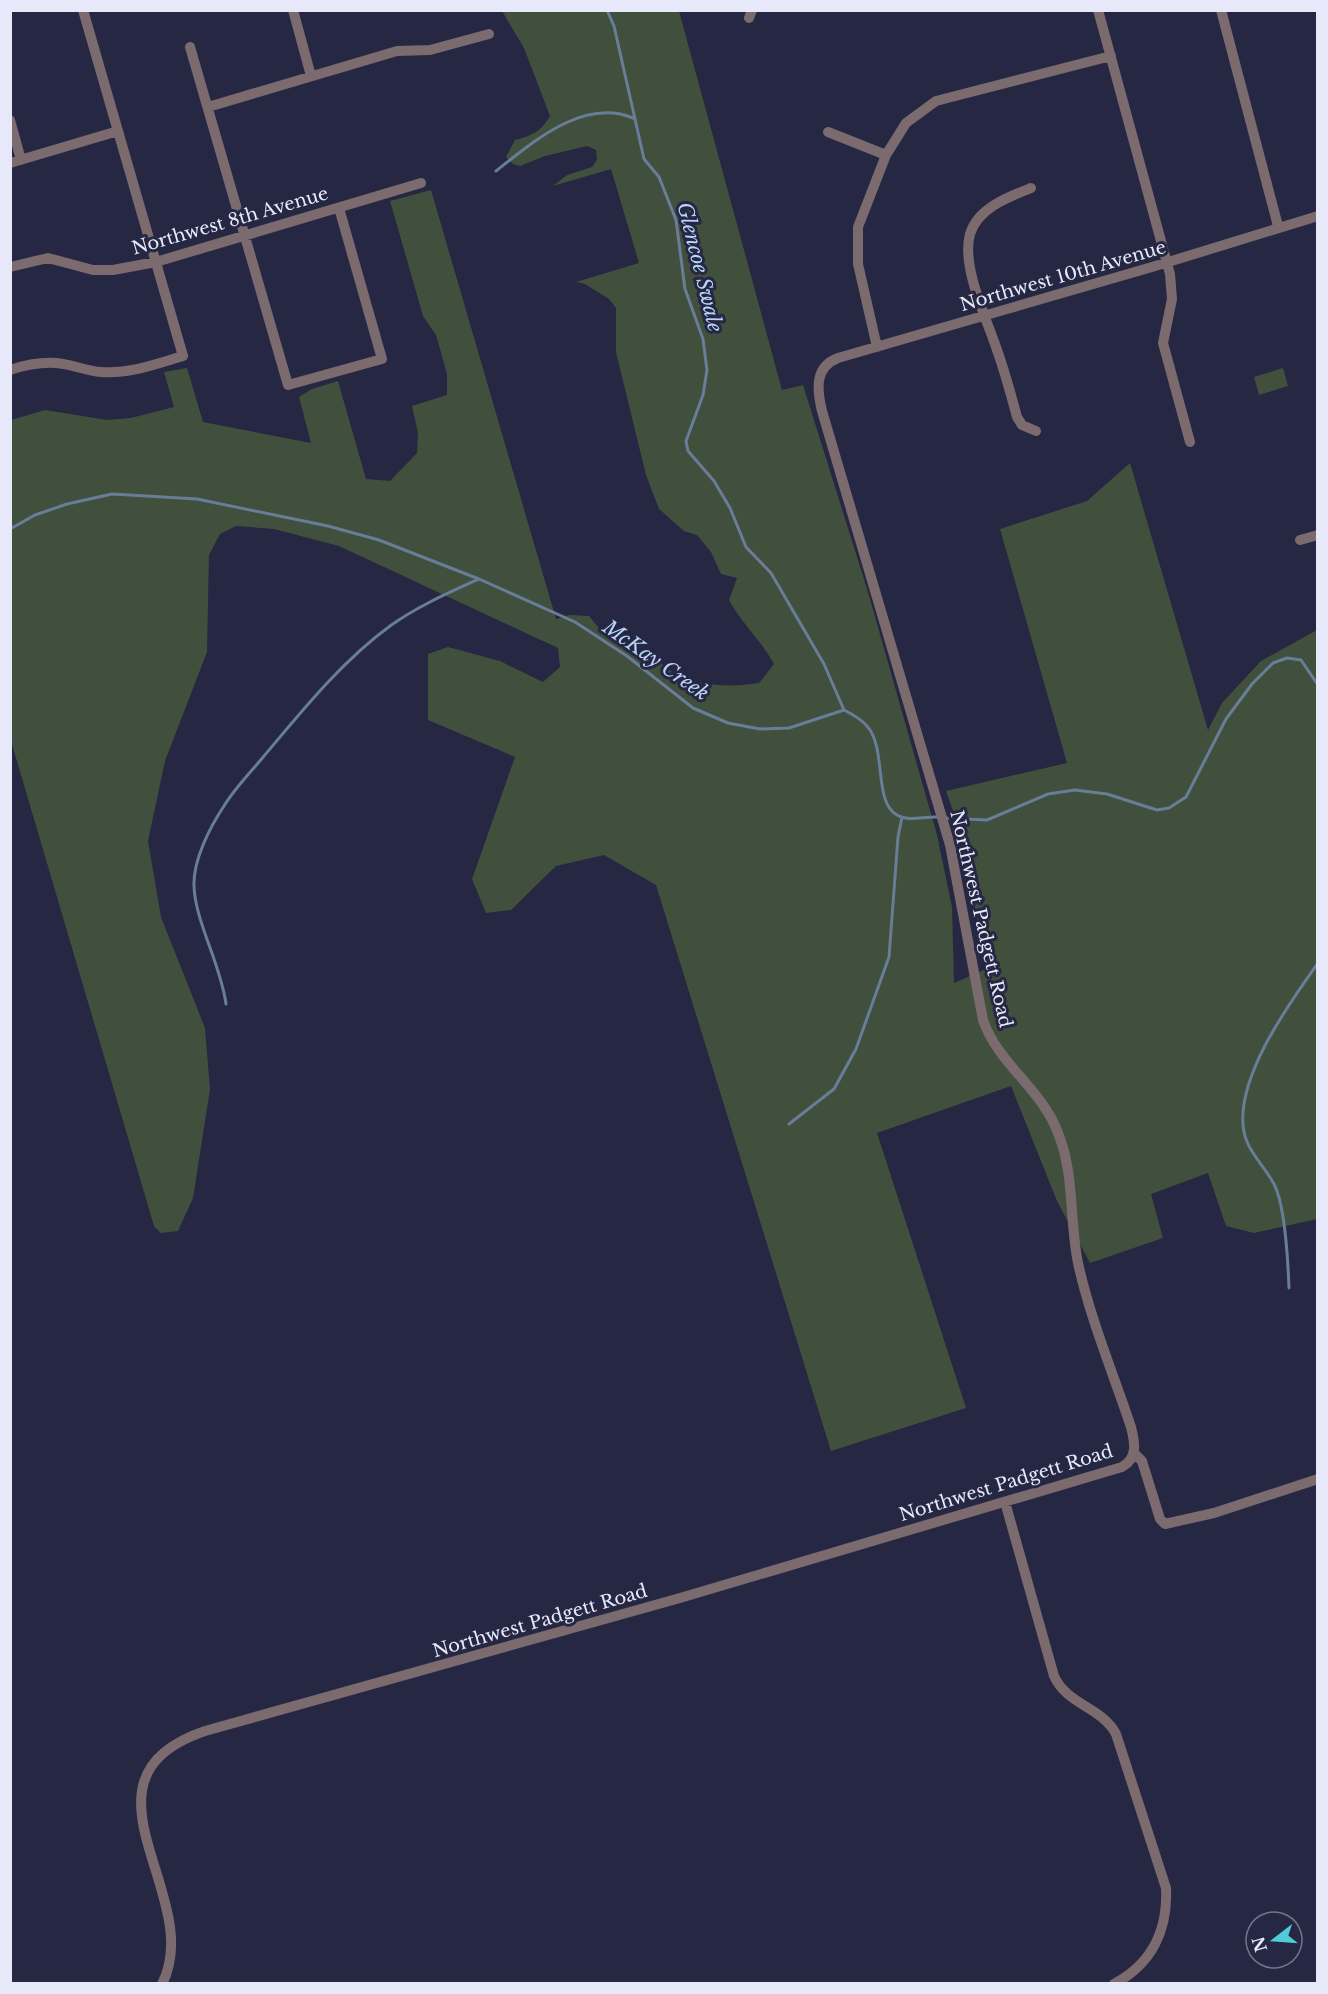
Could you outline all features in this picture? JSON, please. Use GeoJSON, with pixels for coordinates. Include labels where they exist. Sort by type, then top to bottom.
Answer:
{"type":"FeatureCollection","features":[{"type":"Feature","properties":{"kind":"street"},"geometry":{"type":"LineString","coordinates":[[10,370],[37,363],[57,363],[99,372],[114,372],[183,356],[82,10]]}},
{"type":"Feature","properties":{"kind":"street"},"geometry":{"type":"LineString","coordinates":[[292,10],[311,76]]}},
{"type":"Feature","properties":{"kind":"street"},"geometry":{"type":"LineString","coordinates":[[1098,10],[1172,291],[1163,343],[1190,442]]}},
{"type":"Feature","properties":{"kind":"street"},"geometry":{"type":"LineString","coordinates":[[1221,10],[1278,226]]}},
{"type":"Feature","properties":{"kind":"street"},"geometry":{"type":"LineString","coordinates":[[208,107],[397,51],[430,50],[489,34]]}},
{"type":"Feature","properties":{"kind":"street"},"geometry":{"type":"LineString","coordinates":[[190,47],[288,385],[382,359],[339,208]]}},
{"type":"Feature","properties":{"kind":"street"},"geometry":{"type":"LineString","coordinates":[[877,346],[858,264],[858,227],[886,155],[906,123],[936,101],[1111,56]]}},
{"type":"Feature","properties":{"kind":"street"},"geometry":{"type":"LineString","coordinates":[[10,120],[16,161],[118,131]]}},
{"type":"Feature","properties":{"kind":"street"},"geometry":{"type":"LineString","coordinates":[[828,132],[886,155]]}},
{"type":"Feature","properties":{"kind":"street","name":"Northwest 8th Avenue"},"geometry":{"type":"LineString","coordinates":[[10,267],[48,258],[93,270],[113,270],[156,262],[422,183]]}},
{"type":"Feature","properties":{"kind":"street"},"geometry":{"type":"LineString","coordinates":[[1031,188],[993,205],[980,217],[971,232],[968,250],[984,315],[1019,422],[1036,431]]}},
{"type":"Feature","properties":{"kind":"street","name":"Northwest 10th Avenue"},"geometry":{"type":"LineString","coordinates":[[821,372],[833,360],[877,346],[1166,263],[1278,226],[1317,216]]}},
{"type":"Feature","properties":{"kind":"street","name":"Northwest Padgett Road"},"geometry":{"type":"LineString","coordinates":[[162,1983],[170,1965],[171,1931],[142,1823],[140,1801],[142,1785],[149,1770],[163,1752],[176,1743],[205,1731],[444,1665],[1122,1467],[1134,1453],[1131,1427],[1079,1267],[1073,1195],[1063,1146],[1049,1113],[1002,1056],[986,1031],[950,845],[820,405],[818,390],[821,372]]}},
{"type":"Feature","properties":{"kind":"street"},"geometry":{"type":"LineString","coordinates":[[1300,540],[1317,536]]}},
{"type":"Feature","properties":{"kind":"street"},"geometry":{"type":"LineString","coordinates":[[1134,1453],[1142,1461],[1160,1519],[1165,1524],[1214,1513],[1317,1479]]}},
{"type":"Feature","properties":{"kind":"street"},"geometry":{"type":"LineString","coordinates":[[1005,1502],[1054,1676],[1069,1696],[1102,1718],[1116,1734],[1166,1888],[1166,1911],[1153,1951],[1136,1971],[1114,1983]]}},
{"type":"Feature","properties":{"kind":"green space"},"geometry":{"type":"Polygon","coordinates":[[[502,11],[679,11],[782,390],[803,385],[868,592],[937,835],[952,907],[954,983],[986,969],[961,834],[946,791],[1067,763],[1000,529],[1087,501],[1130,463],[1208,730],[1222,703],[1261,661],[1317,630],[1317,1219],[1254,1233],[1226,1226],[1208,1173],[1151,1194],[1163,1238],[1090,1263],[1057,1201],[1011,1086],[877,1133],[966,1408],[831,1451],[656,885],[604,855],[556,866],[511,910],[486,913],[472,879],[515,757],[428,720],[428,654],[448,647],[500,661],[543,682],[560,667],[558,648],[339,546],[274,529],[236,526],[220,534],[209,555],[207,652],[165,761],[148,841],[161,917],[205,1028],[210,1089],[193,1198],[178,1231],[161,1233],[154,1226],[11,741],[11,420],[45,410],[107,420],[131,418],[174,407],[164,372],[187,368],[203,422],[311,443],[299,397],[312,389],[338,381],[366,479],[390,481],[417,453],[418,433],[412,406],[447,395],[447,374],[436,335],[423,316],[390,201],[431,190],[556,619],[570,615],[589,616],[604,633],[622,646],[653,658],[677,675],[697,682],[728,685],[759,683],[774,664],[729,600],[737,578],[721,574],[711,552],[697,535],[684,531],[659,509],[646,475],[616,352],[616,308],[609,299],[585,284],[576,282],[639,263],[611,169],[553,186],[567,175],[592,167],[597,160],[596,150],[587,146],[545,156],[520,166],[513,164],[506,157],[515,140],[535,132],[550,116],[524,48],[502,11]]]}},
{"type":"Feature","properties":{"kind":"green space"},"geometry":{"type":"Polygon","coordinates":[[[1283,368],[1288,386],[1259,395],[1254,377],[1283,368]]]}},
{"type":"Feature","properties":{"kind":"waterway","name":"Glencoe Swale"},"geometry":{"type":"LineString","coordinates":[[607,10],[614,26],[644,159],[659,177],[676,220],[685,289],[703,339],[707,370],[703,395],[686,441],[688,451],[714,481],[730,508],[746,547],[771,573],[824,664],[844,710]]}},
{"type":"Feature","properties":{"kind":"waterway"},"geometry":{"type":"LineString","coordinates":[[496,171],[543,136],[578,118],[596,113],[615,113],[633,118]]}},
{"type":"Feature","properties":{"kind":"waterway","name":"McKay Creek"},"geometry":{"type":"LineString","coordinates":[[10,529],[35,515],[67,504],[112,494],[197,499],[328,526],[379,540],[479,579],[575,622],[627,656],[693,708],[728,723],[760,729],[789,728],[844,710],[862,721],[873,736],[877,747],[882,787],[890,808],[897,815],[906,818],[938,817]]}},
{"type":"Feature","properties":{"kind":"waterway"},"geometry":{"type":"LineString","coordinates":[[226,1004],[219,974],[195,900],[194,886],[199,855],[219,814],[238,786],[323,687],[355,655],[411,612],[479,579]]}},
{"type":"Feature","properties":{"kind":"waterway","name":"McKay Creek"},"geometry":{"type":"LineString","coordinates":[[944,818],[987,820],[1048,794],[1075,790],[1107,794],[1157,810],[1169,808],[1186,797],[1226,719],[1252,684],[1273,663],[1287,658],[1301,660],[1318,685]]}},
{"type":"Feature","properties":{"kind":"waterway"},"geometry":{"type":"LineString","coordinates":[[789,1124],[834,1089],[856,1049],[889,957],[898,837],[902,817]]}},
{"type":"Feature","properties":{"kind":"waterway"},"geometry":{"type":"LineString","coordinates":[[1289,1288],[1285,1234],[1278,1193],[1246,1139],[1243,1112],[1247,1090],[1266,1044],[1292,1000],[1318,963]]}}]}
